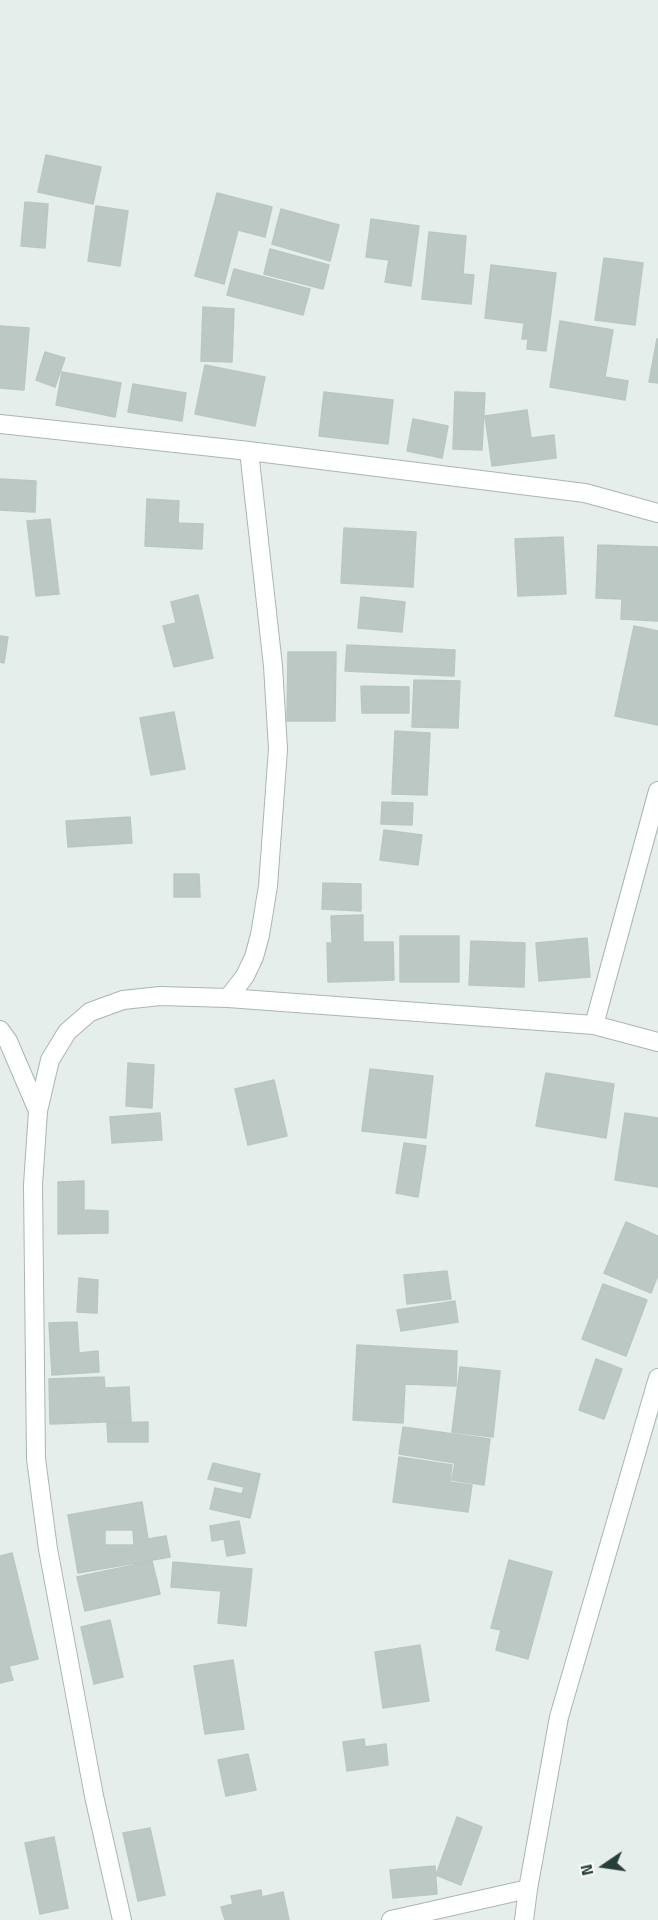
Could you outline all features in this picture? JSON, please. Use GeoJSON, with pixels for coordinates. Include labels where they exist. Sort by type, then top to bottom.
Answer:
{"type":"FeatureCollection","features":[{"type":"Feature","properties":{"kind":"street"},"geometry":{"type":"LineString","coordinates":[[0,424],[249,451],[585,493],[658,513]]}},
{"type":"Feature","properties":{"kind":"street"},"geometry":{"type":"LineString","coordinates":[[228,998],[245,976],[254,957],[260,934],[268,886],[278,748],[273,666],[249,451]]}},
{"type":"Feature","properties":{"kind":"street"},"geometry":{"type":"LineString","coordinates":[[594,1025],[658,791]]}},
{"type":"Feature","properties":{"kind":"street"},"geometry":{"type":"LineString","coordinates":[[122,1920],[92,1784],[48,1549],[36,1459],[33,1185],[38,1110],[50,1060],[67,1032],[90,1012],[123,1000],[160,996],[228,998],[594,1025],[658,1042]]}},
{"type":"Feature","properties":{"kind":"street"},"geometry":{"type":"LineString","coordinates":[[0,1030],[8,1041],[38,1110]]}},
{"type":"Feature","properties":{"kind":"street"},"geometry":{"type":"LineString","coordinates":[[524,1920],[559,1717],[658,1378]]}},
{"type":"Feature","properties":{"kind":"street"},"geometry":{"type":"LineString","coordinates":[[391,1920],[528,1889]]}},
{"type":"Feature","properties":{"kind":"building"},"geometry":{"type":"Polygon","coordinates":[[[46,155],[101,167],[93,204],[38,192],[46,155]]]}},
{"type":"Feature","properties":{"kind":"building"},"geometry":{"type":"Polygon","coordinates":[[[217,193],[272,207],[265,237],[238,230],[224,284],[195,276],[217,193]]]}},
{"type":"Feature","properties":{"kind":"building"},"geometry":{"type":"Polygon","coordinates":[[[25,202],[48,204],[45,248],[21,246],[25,202]]]}},
{"type":"Feature","properties":{"kind":"building"},"geometry":{"type":"Polygon","coordinates":[[[96,206],[128,211],[120,266],[88,261],[96,206]]]}},
{"type":"Feature","properties":{"kind":"building"},"geometry":{"type":"Polygon","coordinates":[[[281,209],[339,225],[330,261],[272,244],[281,209]]]}},
{"type":"Feature","properties":{"kind":"building"},"geometry":{"type":"Polygon","coordinates":[[[371,219],[419,226],[411,286],[385,282],[389,260],[366,257],[371,219]]]}},
{"type":"Feature","properties":{"kind":"building"},"geometry":{"type":"Polygon","coordinates":[[[429,232],[466,236],[463,274],[474,275],[471,304],[422,299],[429,232]]]}},
{"type":"Feature","properties":{"kind":"building"},"geometry":{"type":"Polygon","coordinates":[[[270,249],[329,265],[323,289],[264,274],[270,249]]]}},
{"type":"Feature","properties":{"kind":"building"},"geometry":{"type":"Polygon","coordinates":[[[604,258],[643,263],[635,325],[595,320],[604,258]]]}},
{"type":"Feature","properties":{"kind":"building"},"geometry":{"type":"Polygon","coordinates":[[[491,265],[556,273],[546,351],[527,349],[528,339],[522,339],[524,323],[485,318],[491,265]]]}},
{"type":"Feature","properties":{"kind":"building"},"geometry":{"type":"Polygon","coordinates":[[[234,269],[310,289],[303,315],[227,295],[234,269]]]}},
{"type":"Feature","properties":{"kind":"building"},"geometry":{"type":"Polygon","coordinates":[[[203,307],[234,309],[232,362],[201,361],[203,307]]]}},
{"type":"Feature","properties":{"kind":"building"},"geometry":{"type":"Polygon","coordinates":[[[560,321],[613,330],[605,377],[628,381],[625,400],[550,387],[560,321]]]}},
{"type":"Feature","properties":{"kind":"building"},"geometry":{"type":"Polygon","coordinates":[[[0,326],[29,328],[24,390],[0,388],[0,326]]]}},
{"type":"Feature","properties":{"kind":"building"},"geometry":{"type":"Polygon","coordinates":[[[658,339],[658,383],[649,382],[658,339]]]}},
{"type":"Feature","properties":{"kind":"building"},"geometry":{"type":"Polygon","coordinates":[[[45,352],[65,358],[55,387],[36,380],[45,352]]]}},
{"type":"Feature","properties":{"kind":"building"},"geometry":{"type":"Polygon","coordinates":[[[205,365],[265,377],[255,426],[195,414],[205,365]]]}},
{"type":"Feature","properties":{"kind":"building"},"geometry":{"type":"Polygon","coordinates":[[[62,372],[121,383],[115,417],[56,405],[62,372]]]}},
{"type":"Feature","properties":{"kind":"building"},"geometry":{"type":"Polygon","coordinates":[[[133,384],[186,393],[182,421],[128,412],[133,384]]]}},
{"type":"Feature","properties":{"kind":"building"},"geometry":{"type":"Polygon","coordinates":[[[324,392],[393,400],[388,444],[319,436],[324,392]]]}},
{"type":"Feature","properties":{"kind":"building"},"geometry":{"type":"Polygon","coordinates":[[[455,392],[485,393],[482,450],[453,449],[455,392]]]}},
{"type":"Feature","properties":{"kind":"building"},"geometry":{"type":"Polygon","coordinates":[[[527,410],[531,438],[554,435],[556,458],[492,466],[485,416],[527,410]]]}},
{"type":"Feature","properties":{"kind":"building"},"geometry":{"type":"Polygon","coordinates":[[[413,419],[448,426],[442,458],[407,451],[413,419]]]}},
{"type":"Feature","properties":{"kind":"building"},"geometry":{"type":"Polygon","coordinates":[[[0,479],[36,481],[35,512],[0,510],[0,479]]]}},
{"type":"Feature","properties":{"kind":"building"},"geometry":{"type":"Polygon","coordinates":[[[147,499],[179,501],[178,523],[203,524],[202,549],[145,546],[147,499]]]}},
{"type":"Feature","properties":{"kind":"building"},"geometry":{"type":"Polygon","coordinates":[[[50,519],[59,594],[36,596],[27,521],[50,519]]]}},
{"type":"Feature","properties":{"kind":"building"},"geometry":{"type":"Polygon","coordinates":[[[344,528],[416,532],[413,587],[341,583],[344,528]]]}},
{"type":"Feature","properties":{"kind":"building"},"geometry":{"type":"Polygon","coordinates":[[[563,537],[566,594],[518,596],[515,539],[563,537]]]}},
{"type":"Feature","properties":{"kind":"building"},"geometry":{"type":"Polygon","coordinates":[[[598,545],[658,547],[658,621],[621,619],[622,599],[596,598],[598,545]]]}},
{"type":"Feature","properties":{"kind":"building"},"geometry":{"type":"Polygon","coordinates":[[[198,595],[213,658],[174,667],[163,626],[176,623],[171,602],[198,595]]]}},
{"type":"Feature","properties":{"kind":"building"},"geometry":{"type":"Polygon","coordinates":[[[361,597],[405,602],[402,632],[358,628],[361,597]]]}},
{"type":"Feature","properties":{"kind":"building"},"geometry":{"type":"Polygon","coordinates":[[[634,626],[658,631],[658,725],[615,716],[634,626]]]}},
{"type":"Feature","properties":{"kind":"building"},"geometry":{"type":"Polygon","coordinates":[[[0,636],[8,637],[4,663],[0,662],[0,636]]]}},
{"type":"Feature","properties":{"kind":"building"},"geometry":{"type":"Polygon","coordinates":[[[347,645],[455,650],[454,676],[345,671],[347,645]]]}},
{"type":"Feature","properties":{"kind":"building"},"geometry":{"type":"Polygon","coordinates":[[[288,652],[336,652],[335,721],[287,721],[288,652]]]}},
{"type":"Feature","properties":{"kind":"building"},"geometry":{"type":"Polygon","coordinates":[[[414,680],[460,681],[458,728],[412,727],[414,680]]]}},
{"type":"Feature","properties":{"kind":"building"},"geometry":{"type":"Polygon","coordinates":[[[361,686],[409,687],[409,713],[362,713],[361,686]]]}},
{"type":"Feature","properties":{"kind":"building"},"geometry":{"type":"Polygon","coordinates":[[[174,712],[185,769],[151,775],[140,718],[174,712]]]}},
{"type":"Feature","properties":{"kind":"building"},"geometry":{"type":"Polygon","coordinates":[[[395,731],[430,733],[427,795],[392,794],[395,731]]]}},
{"type":"Feature","properties":{"kind":"building"},"geometry":{"type":"Polygon","coordinates":[[[382,802],[413,803],[412,825],[381,824],[382,802]]]}},
{"type":"Feature","properties":{"kind":"building"},"geometry":{"type":"Polygon","coordinates":[[[130,817],[132,843],[68,847],[66,821],[130,817]]]}},
{"type":"Feature","properties":{"kind":"building"},"geometry":{"type":"Polygon","coordinates":[[[384,830],[422,835],[418,865],[380,860],[384,830]]]}},
{"type":"Feature","properties":{"kind":"building"},"geometry":{"type":"Polygon","coordinates":[[[174,874],[199,874],[200,897],[174,897],[174,874]]]}},
{"type":"Feature","properties":{"kind":"building"},"geometry":{"type":"Polygon","coordinates":[[[323,883],[361,884],[361,911],[322,909],[323,883]]]}},
{"type":"Feature","properties":{"kind":"building"},"geometry":{"type":"Polygon","coordinates":[[[363,915],[363,942],[393,942],[394,980],[328,982],[327,943],[332,943],[331,916],[363,915]]]}},
{"type":"Feature","properties":{"kind":"building"},"geometry":{"type":"Polygon","coordinates":[[[400,936],[459,936],[459,982],[400,982],[400,936]]]}},
{"type":"Feature","properties":{"kind":"building"},"geometry":{"type":"Polygon","coordinates":[[[587,938],[590,977],[539,981],[536,943],[587,938]]]}},
{"type":"Feature","properties":{"kind":"building"},"geometry":{"type":"Polygon","coordinates":[[[471,941],[525,943],[524,987],[469,985],[471,941]]]}},
{"type":"Feature","properties":{"kind":"building"},"geometry":{"type":"Polygon","coordinates":[[[128,1063],[154,1065],[152,1108],[126,1106],[128,1063]]]}},
{"type":"Feature","properties":{"kind":"building"},"geometry":{"type":"Polygon","coordinates":[[[370,1069],[433,1076],[426,1138],[362,1131],[370,1069]]]}},
{"type":"Feature","properties":{"kind":"building"},"geometry":{"type":"Polygon","coordinates":[[[546,1073],[614,1084],[606,1138],[536,1126],[546,1073]]]}},
{"type":"Feature","properties":{"kind":"building"},"geometry":{"type":"Polygon","coordinates":[[[274,1080],[287,1136],[248,1145],[235,1089],[274,1080]]]}},
{"type":"Feature","properties":{"kind":"building"},"geometry":{"type":"Polygon","coordinates":[[[160,1113],[162,1140],[112,1143],[110,1117],[160,1113]]]}},
{"type":"Feature","properties":{"kind":"building"},"geometry":{"type":"Polygon","coordinates":[[[625,1113],[658,1118],[658,1187],[615,1180],[625,1113]]]}},
{"type":"Feature","properties":{"kind":"building"},"geometry":{"type":"Polygon","coordinates":[[[404,1143],[426,1146],[418,1197],[396,1193],[404,1143]]]}},
{"type":"Feature","properties":{"kind":"building"},"geometry":{"type":"Polygon","coordinates":[[[84,1181],[84,1210],[108,1211],[108,1233],[58,1234],[58,1182],[84,1181]]]}},
{"type":"Feature","properties":{"kind":"building"},"geometry":{"type":"Polygon","coordinates":[[[626,1222],[658,1236],[658,1275],[651,1293],[604,1273],[626,1222]]]}},
{"type":"Feature","properties":{"kind":"building"},"geometry":{"type":"Polygon","coordinates":[[[447,1271],[451,1299],[407,1304],[404,1275],[447,1271]]]}},
{"type":"Feature","properties":{"kind":"building"},"geometry":{"type":"Polygon","coordinates":[[[79,1278],[98,1280],[97,1313],[77,1312],[79,1278]]]}},
{"type":"Feature","properties":{"kind":"building"},"geometry":{"type":"Polygon","coordinates":[[[603,1284],[647,1300],[626,1356],[582,1339],[603,1284]]]}},
{"type":"Feature","properties":{"kind":"building"},"geometry":{"type":"Polygon","coordinates":[[[455,1301],[458,1322],[401,1331],[397,1310],[455,1301]]]}},
{"type":"Feature","properties":{"kind":"building"},"geometry":{"type":"Polygon","coordinates":[[[77,1322],[79,1353],[98,1351],[99,1372],[52,1375],[49,1323],[77,1322]]]}},
{"type":"Feature","properties":{"kind":"building"},"geometry":{"type":"Polygon","coordinates":[[[357,1345],[457,1351],[456,1386],[405,1384],[403,1423],[353,1420],[357,1345]]]}},
{"type":"Feature","properties":{"kind":"building"},"geometry":{"type":"Polygon","coordinates":[[[596,1359],[622,1369],[604,1419],[579,1410],[596,1359]]]}},
{"type":"Feature","properties":{"kind":"building"},"geometry":{"type":"Polygon","coordinates":[[[460,1367],[500,1371],[493,1437],[452,1432],[460,1367]]]}},
{"type":"Feature","properties":{"kind":"building"},"geometry":{"type":"Polygon","coordinates":[[[104,1377],[105,1388],[129,1387],[131,1421],[50,1424],[49,1379],[104,1377]]]}},
{"type":"Feature","properties":{"kind":"building"},"geometry":{"type":"Polygon","coordinates":[[[148,1422],[148,1442],[108,1442],[107,1423],[148,1422]]]}},
{"type":"Feature","properties":{"kind":"building"},"geometry":{"type":"Polygon","coordinates":[[[403,1427],[490,1439],[484,1485],[452,1480],[455,1463],[399,1454],[403,1427]]]}},
{"type":"Feature","properties":{"kind":"building"},"geometry":{"type":"Polygon","coordinates":[[[399,1457],[452,1465],[450,1482],[472,1485],[468,1512],[393,1502],[399,1457]]]}},
{"type":"Feature","properties":{"kind":"building"},"geometry":{"type":"Polygon","coordinates":[[[213,1463],[260,1474],[250,1518],[210,1509],[215,1488],[242,1494],[244,1487],[208,1479],[213,1463]]]}},
{"type":"Feature","properties":{"kind":"building"},"geometry":{"type":"Polygon","coordinates":[[[142,1502],[148,1539],[166,1536],[170,1557],[78,1573],[68,1515],[142,1502]],[[105,1530],[105,1545],[134,1545],[133,1530],[105,1530]]]}},
{"type":"Feature","properties":{"kind":"building"},"geometry":{"type":"Polygon","coordinates":[[[239,1521],[245,1553],[227,1556],[224,1539],[212,1541],[210,1526],[239,1521]]]}},
{"type":"Feature","properties":{"kind":"building"},"geometry":{"type":"Polygon","coordinates":[[[12,1553],[38,1659],[9,1666],[13,1680],[0,1683],[0,1556],[12,1553]]]}},
{"type":"Feature","properties":{"kind":"building"},"geometry":{"type":"Polygon","coordinates":[[[509,1560],[552,1572],[528,1659],[496,1650],[501,1630],[491,1628],[509,1560]]]}},
{"type":"Feature","properties":{"kind":"building"},"geometry":{"type":"Polygon","coordinates":[[[152,1561],[160,1594],[85,1611],[77,1577],[152,1561]]]}},
{"type":"Feature","properties":{"kind":"building"},"geometry":{"type":"Polygon","coordinates":[[[173,1562],[252,1569],[246,1626],[218,1623],[221,1591],[171,1587],[173,1562]]]}},
{"type":"Feature","properties":{"kind":"building"},"geometry":{"type":"Polygon","coordinates":[[[110,1620],[123,1677],[94,1684],[81,1627],[110,1620]]]}},
{"type":"Feature","properties":{"kind":"building"},"geometry":{"type":"Polygon","coordinates":[[[420,1645],[429,1701],[383,1708],[375,1652],[420,1645]]]}},
{"type":"Feature","properties":{"kind":"building"},"geometry":{"type":"Polygon","coordinates":[[[233,1660],[244,1729],[205,1734],[194,1666],[233,1660]]]}},
{"type":"Feature","properties":{"kind":"building"},"geometry":{"type":"Polygon","coordinates":[[[364,1739],[365,1747],[386,1744],[388,1765],[347,1771],[343,1742],[364,1739]]]}},
{"type":"Feature","properties":{"kind":"building"},"geometry":{"type":"Polygon","coordinates":[[[248,1754],[256,1790],[226,1796],[218,1760],[248,1754]]]}},
{"type":"Feature","properties":{"kind":"building"},"geometry":{"type":"Polygon","coordinates":[[[457,1817],[482,1827],[461,1885],[436,1875],[457,1817]]]}},
{"type":"Feature","properties":{"kind":"building"},"geometry":{"type":"Polygon","coordinates":[[[150,1828],[165,1895],[138,1901],[123,1833],[150,1828]]]}},
{"type":"Feature","properties":{"kind":"building"},"geometry":{"type":"Polygon","coordinates":[[[54,1837],[68,1908],[40,1914],[25,1843],[54,1837]]]}},
{"type":"Feature","properties":{"kind":"building"},"geometry":{"type":"Polygon","coordinates":[[[435,1866],[437,1894],[393,1898],[390,1870],[435,1866]]]}},
{"type":"Feature","properties":{"kind":"building"},"geometry":{"type":"Polygon","coordinates":[[[261,1890],[262,1897],[283,1892],[289,1920],[225,1920],[221,1907],[233,1904],[231,1896],[261,1890]]]}}]}
